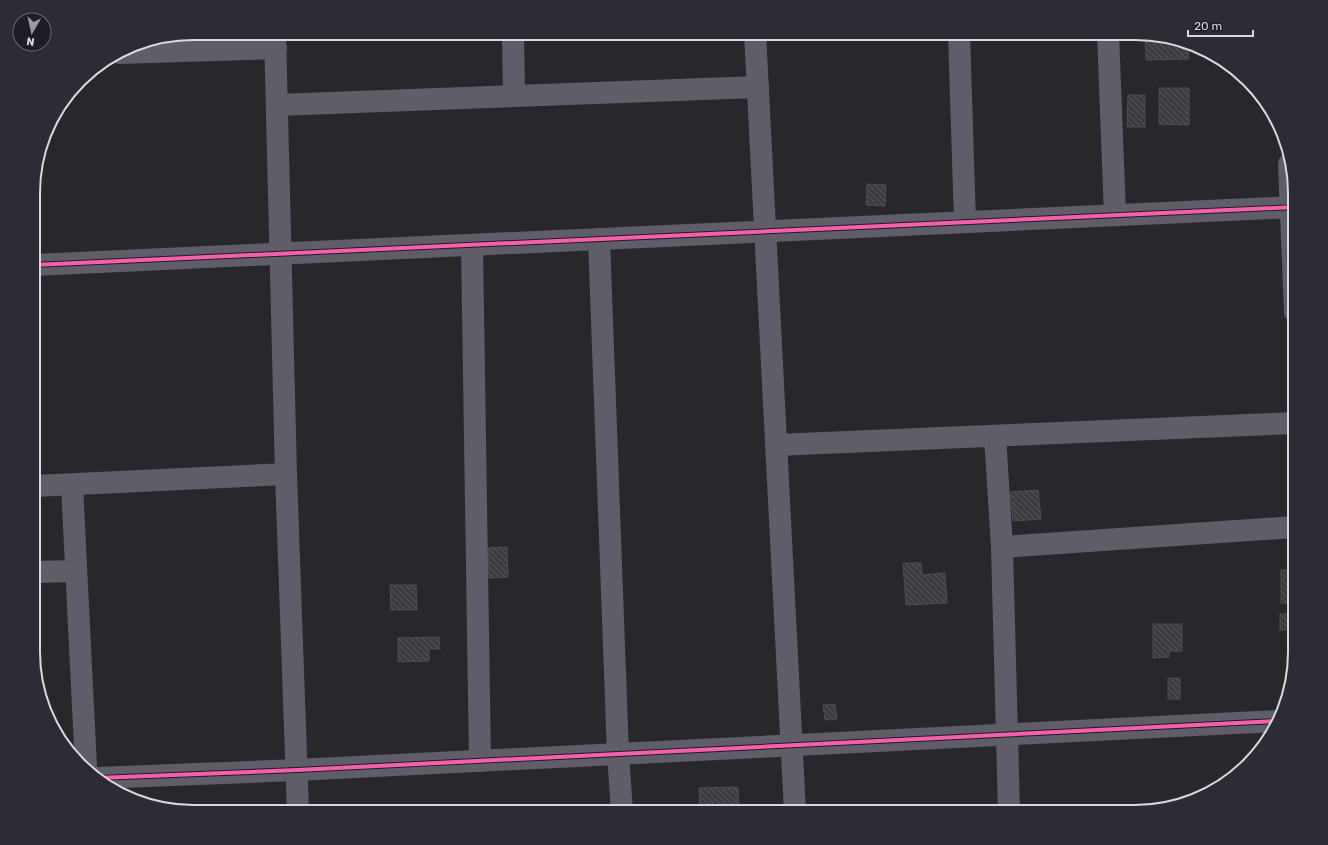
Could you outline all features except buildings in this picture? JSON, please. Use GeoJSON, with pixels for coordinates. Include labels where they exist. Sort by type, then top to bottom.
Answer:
{"type":"FeatureCollection","features":[{"type":"Feature","properties":{"kind":"street"},"geometry":{"type":"LineString","coordinates":[[135,52],[275,40],[286,474],[298,805]]}},
{"type":"Feature","properties":{"kind":"street"},"geometry":{"type":"LineString","coordinates":[[513,40],[514,96]]}},
{"type":"Feature","properties":{"kind":"street"},"geometry":{"type":"LineString","coordinates":[[755,40],[795,805]]}},
{"type":"Feature","properties":{"kind":"street"},"geometry":{"type":"LineString","coordinates":[[959,40],[965,222]]}},
{"type":"Feature","properties":{"kind":"street"},"geometry":{"type":"LineString","coordinates":[[1108,40],[1115,215]]}},
{"type":"Feature","properties":{"kind":"street"},"geometry":{"type":"LineString","coordinates":[[277,105],[758,87]]}},
{"type":"Feature","properties":{"kind":"street"},"geometry":{"type":"LineString","coordinates":[[40,265],[1288,207]]}},
{"type":"Feature","properties":{"kind":"street"},"geometry":{"type":"LineString","coordinates":[[599,239],[618,754],[622,805]]}},
{"type":"Feature","properties":{"kind":"street"},"geometry":{"type":"LineString","coordinates":[[472,245],[480,761]]}},
{"type":"Feature","properties":{"kind":"street"},"geometry":{"type":"LineString","coordinates":[[776,445],[1288,423]]}},
{"type":"Feature","properties":{"kind":"street"},"geometry":{"type":"LineString","coordinates":[[995,436],[1002,547],[1009,805]]}},
{"type":"Feature","properties":{"kind":"street"},"geometry":{"type":"LineString","coordinates":[[40,486],[286,474]]}},
{"type":"Feature","properties":{"kind":"street"},"geometry":{"type":"LineString","coordinates":[[72,485],[86,761]]}},
{"type":"Feature","properties":{"kind":"street"},"geometry":{"type":"LineString","coordinates":[[1002,547],[1288,527]]}},
{"type":"Feature","properties":{"kind":"street"},"geometry":{"type":"LineString","coordinates":[[40,572],[76,571]]}},
{"type":"Feature","properties":{"kind":"street"},"geometry":{"type":"LineString","coordinates":[[106,778],[297,770],[1271,721]]}},
{"type":"Feature","properties":{"kind":"cycle path"},"geometry":{"type":"LineString","coordinates":[[40,265],[1288,207]]}},
{"type":"Feature","properties":{"kind":"cycle path"},"geometry":{"type":"LineString","coordinates":[[106,778],[297,770],[1271,721]]}}]}
